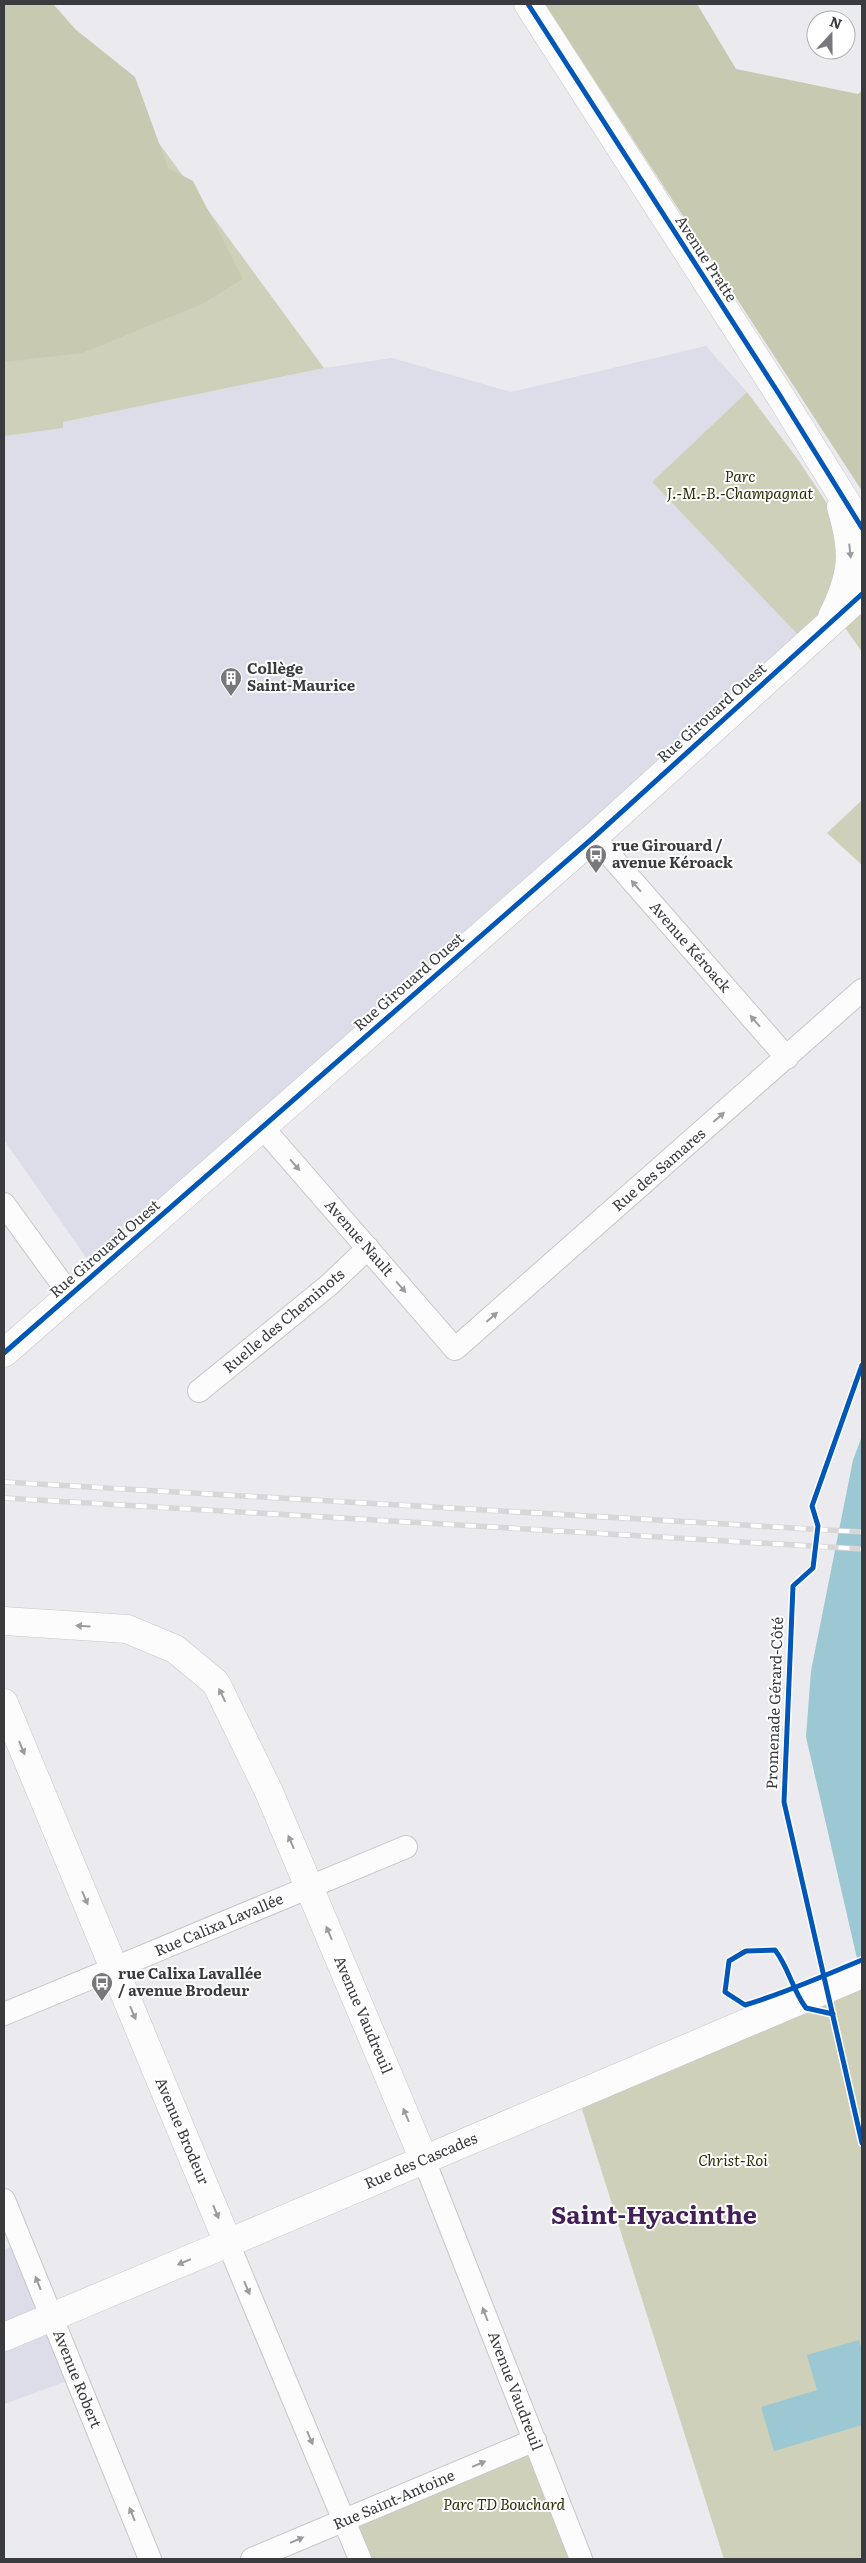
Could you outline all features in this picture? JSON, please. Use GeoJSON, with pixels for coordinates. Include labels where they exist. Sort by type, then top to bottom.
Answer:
{"type":"FeatureCollection","features":[{"type":"Feature","properties":{"kind":"street","name":"Avenue Pratte"},"geometry":{"type":"LineString","coordinates":[[528,4],[780,394],[862,528]]}},
{"type":"Feature","properties":{"kind":"street"},"geometry":{"type":"LineString","coordinates":[[827,625],[842,595],[851,562],[848,528],[835,486]]}},
{"type":"Feature","properties":{"kind":"street","name":"Rue Girouard Ouest"},"geometry":{"type":"LineString","coordinates":[[4,1353],[594,837],[862,594]]}},
{"type":"Feature","properties":{"kind":"street","name":"Avenue Kéroack"},"geometry":{"type":"LineString","coordinates":[[594,837],[787,1058]]}},
{"type":"Feature","properties":{"kind":"street","name":"Rue des Samares"},"geometry":{"type":"LineString","coordinates":[[455,1349],[862,990]]}},
{"type":"Feature","properties":{"kind":"street","name":"Avenue Nault"},"geometry":{"type":"LineString","coordinates":[[263,1128],[455,1349]]}},
{"type":"Feature","properties":{"kind":"street"},"geometry":{"type":"LineString","coordinates":[[4,1204],[70,1295]]}},
{"type":"Feature","properties":{"kind":"street","name":"Ruelle des Cheminots"},"geometry":{"type":"LineString","coordinates":[[199,1391],[329,1285],[368,1248]]}},
{"type":"Feature","properties":{"kind":"street","name":"Avenue Vaudreuil"},"geometry":{"type":"LineString","coordinates":[[6,1623],[127,1629],[175,1649],[216,1683],[269,1792],[424,2160],[581,2559]]}},
{"type":"Feature","properties":{"kind":"street","name":"Avenue Brodeur"},"geometry":{"type":"LineString","coordinates":[[4,1703],[360,2559]]}},
{"type":"Feature","properties":{"kind":"street","name":"Rue Calixa Lavallée"},"geometry":{"type":"LineString","coordinates":[[4,2014],[406,1847]]}},
{"type":"Feature","properties":{"kind":"street","name":"Rue des Cascades"},"geometry":{"type":"LineString","coordinates":[[4,2337],[862,1974]]}},
{"type":"Feature","properties":{"kind":"street","name":"Avenue Robert"},"geometry":{"type":"LineString","coordinates":[[4,2200],[150,2559]]}},
{"type":"Feature","properties":{"kind":"street","name":"Rue Saint-Antoine"},"geometry":{"type":"LineString","coordinates":[[252,2559],[535,2440]]}},
{"type":"Feature","properties":{"kind":"shaded area"},"geometry":{"type":"Polygon","coordinates":[[[706,346],[747,392],[652,482],[800,637],[90,1263],[4,1140],[4,434],[324,368],[392,358],[511,392],[706,346]]]}},
{"type":"Feature","properties":{"kind":"shaded area"},"geometry":{"type":"Polygon","coordinates":[[[21,2242],[70,2380],[4,2404],[4,2250],[21,2242]]]}},
{"type":"Feature","properties":{"kind":"green space"},"geometry":{"type":"Polygon","coordinates":[[[4,4],[53,4],[75,29],[324,368],[63,422],[63,428],[4,436],[4,4]]]}},
{"type":"Feature","properties":{"kind":"green space"},"geometry":{"type":"Polygon","coordinates":[[[4,4],[53,4],[75,29],[135,77],[168,168],[193,181],[243,279],[202,304],[82,353],[4,362],[4,4]]]}},
{"type":"Feature","properties":{"kind":"green space"},"geometry":{"type":"Polygon","coordinates":[[[545,4],[697,4],[736,69],[858,94],[862,90],[862,491],[545,4]]]}},
{"type":"Feature","properties":{"kind":"green space","name":"Parc J.-M.-B.-Champagnat"},"geometry":{"type":"Polygon","coordinates":[[[747,392],[799,461],[828,505],[841,534],[832,590],[819,615],[800,637],[652,482],[747,392]]]}},
{"type":"Feature","properties":{"kind":"green space"},"geometry":{"type":"Polygon","coordinates":[[[862,602],[862,652],[841,622],[862,602]]]}},
{"type":"Feature","properties":{"kind":"green space"},"geometry":{"type":"Polygon","coordinates":[[[862,800],[862,865],[827,833],[862,800]]]}},
{"type":"Feature","properties":{"kind":"green space","name":"Christ-Roi"},"geometry":{"type":"Polygon","coordinates":[[[862,1980],[862,2559],[724,2559],[576,2090],[862,1980]]]}},
{"type":"Feature","properties":{"kind":"green space","name":"Parc TD Bouchard"},"geometry":{"type":"Polygon","coordinates":[[[532,2435],[585,2559],[366,2559],[346,2512],[532,2435]]]}},
{"type":"Feature","properties":{"kind":"water"},"geometry":{"type":"Polygon","coordinates":[[[862,1436],[862,1980],[806,1737],[811,1671],[853,1460],[862,1436]]]}},
{"type":"Feature","properties":{"kind":"water"},"geometry":{"type":"Polygon","coordinates":[[[859,2340],[862,2351],[862,2425],[774,2451],[761,2407],[817,2390],[807,2355],[859,2340]]]}},
{"type":"Feature","properties":{"kind":"railway"},"geometry":{"type":"LineString","coordinates":[[4,1482],[862,1532]]}},
{"type":"Feature","properties":{"kind":"railway"},"geometry":{"type":"LineString","coordinates":[[4,1498],[862,1549]]}},
{"type":"Feature","properties":{"kind":"cycle path"},"geometry":{"type":"LineString","coordinates":[[528,4],[779,394],[862,528]]}},
{"type":"Feature","properties":{"kind":"cycle path"},"geometry":{"type":"LineString","coordinates":[[4,1353],[594,837],[862,594]]}},
{"type":"Feature","properties":{"kind":"cycle path","name":"Promenade Gérard-Côté"},"geometry":{"type":"LineString","coordinates":[[862,1365],[812,1506],[818,1526],[813,1568],[793,1586],[784,1802],[862,2143]]}},
{"type":"Feature","properties":{"kind":"cycle path"},"geometry":{"type":"LineString","coordinates":[[833,2014],[806,2008],[797,1993],[794,1986],[784,1964],[775,1950],[746,1951],[729,1961],[725,1992],[745,2005],[789,1990],[804,1984],[862,1960]]}},
{"type":"Feature","properties":{"kind":"place","name":"Collège Saint-Maurice"},"geometry":{"type":"Point","coordinates":[231,697]}},
{"type":"Feature","properties":{"kind":"place","name":"rue Girouard / avenue Kéroack"},"geometry":{"type":"Point","coordinates":[596,874]}},
{"type":"Feature","properties":{"kind":"place","name":"rue Calixa Lavallée / avenue Brodeur"},"geometry":{"type":"Point","coordinates":[102,2002]}},
{"type":"Feature","properties":{"kind":"district","name":"Saint-Hyacinthe"},"geometry":{"type":"Point","coordinates":[654,2215]}}]}
